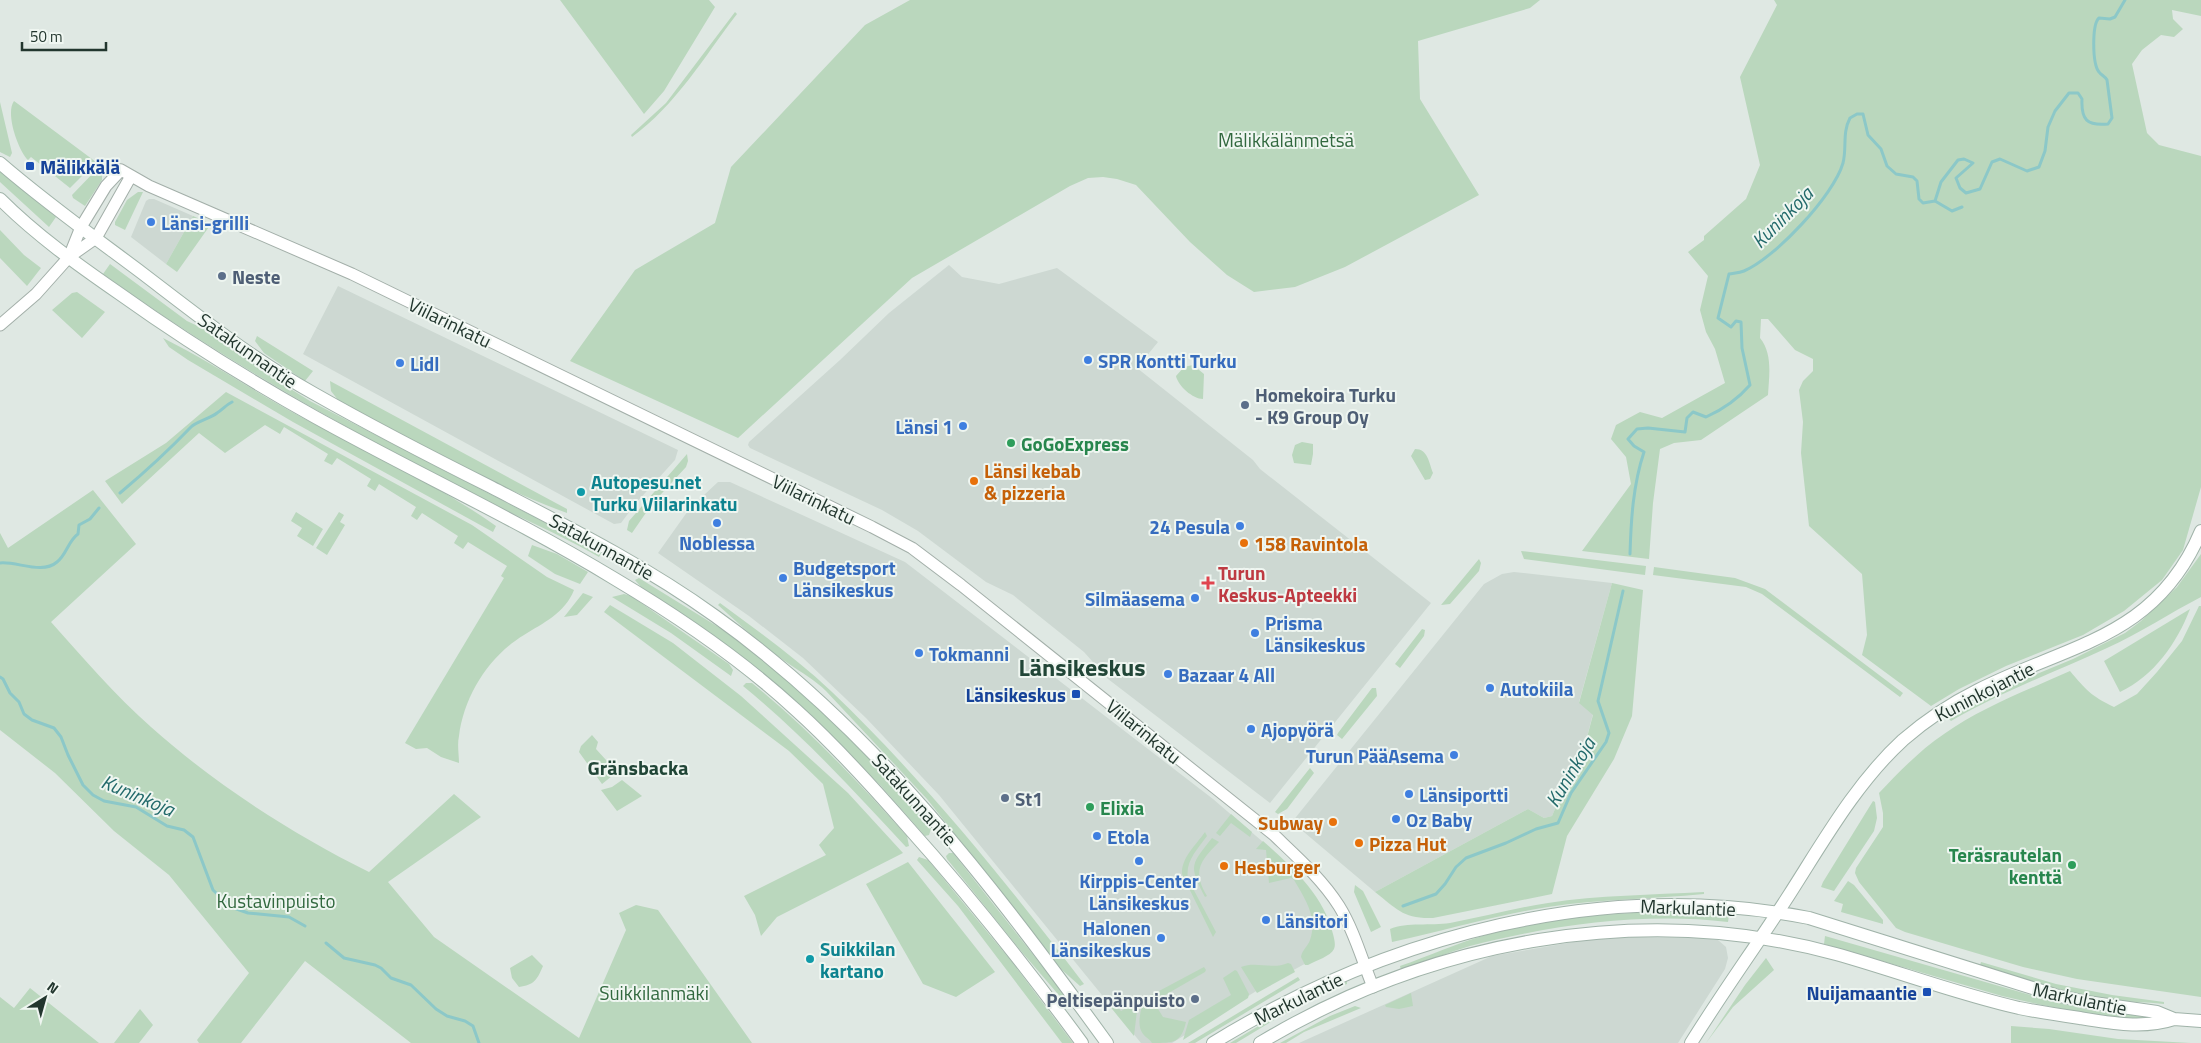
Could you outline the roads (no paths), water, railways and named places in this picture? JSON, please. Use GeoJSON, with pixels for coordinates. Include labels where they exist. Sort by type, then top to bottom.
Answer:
{"type":"FeatureCollection","features":[{"type":"Feature","properties":{"kind":"main road","name":"Satakunnantie"},"geometry":{"type":"LineString","coordinates":[[0,163],[233,342],[283,376],[404,443],[608,547],[686,596],[772,658],[856,734],[944,830],[1048,962],[1107,1043]]}},
{"type":"Feature","properties":{"kind":"main road","name":"Satakunnantie"},"geometry":{"type":"LineString","coordinates":[[0,199],[44,238],[69,257],[156,320],[218,360],[316,417],[610,576],[705,638],[757,676],[797,710],[833,746],[918,838],[976,905],[1082,1043]]}},
{"type":"Feature","properties":{"kind":"main road","name":"Kuninkojantie"},"geometry":{"type":"LineString","coordinates":[[1691,1043],[1845,811],[1874,771],[1902,742],[1934,714],[1978,690],[2104,636],[2141,612],[2167,587],[2187,559],[2201,531]]}},
{"type":"Feature","properties":{"kind":"main road","name":"Markulantie"},"geometry":{"type":"LineString","coordinates":[[1213,1043],[1258,1017],[1329,981],[1365,966],[1478,929],[1583,910],[1638,905],[1685,904],[1778,912],[1849,930],[2032,989],[2087,1002],[2157,1012],[2174,1019],[2201,1021]]}},
{"type":"Feature","properties":{"kind":"main road","name":"Markulantie"},"geometry":{"type":"LineString","coordinates":[[1260,1043],[1304,1017],[1373,987],[1419,970],[1487,950],[1535,939],[1587,932],[1682,930],[1762,938],[1835,954],[2028,1010],[2107,1022],[2158,1024],[2174,1019]]}},
{"type":"Feature","properties":{"kind":"street"},"geometry":{"type":"LineString","coordinates":[[69,257],[81,227],[106,186],[126,173]]}},
{"type":"Feature","properties":{"kind":"street"},"geometry":{"type":"LineString","coordinates":[[0,326],[36,294],[69,257],[96,238],[126,173]]}},
{"type":"Feature","properties":{"kind":"street","name":"Viilarinkatu"},"geometry":{"type":"LineString","coordinates":[[126,173],[149,186],[352,274],[912,548],[1274,835],[1330,893],[1346,919],[1373,987]]}},
{"type":"Feature","properties":{"kind":"waterway","name":"Kuninkoja"},"geometry":{"type":"LineString","coordinates":[[1630,554],[1635,490],[1644,452],[1634,446],[1628,439],[1637,429],[1648,428],[1685,432],[1687,418],[1693,412],[1706,417],[1713,414],[1735,400],[1750,385],[1742,348],[1741,322],[1736,321],[1731,327],[1718,318],[1729,274],[1744,271],[1757,264],[1787,240],[1816,208],[1828,192],[1843,163],[1845,135],[1850,118],[1857,114],[1863,114],[1868,135],[1881,149],[1887,166],[1896,174],[1913,177],[1917,181],[1919,199],[1923,203],[1935,201],[1941,182],[1958,160],[1964,159],[1973,163],[1956,178],[1960,188],[1966,193],[1980,189],[1992,162],[2000,159],[2027,171],[2039,167],[2045,151],[2048,127],[2055,111],[2069,93],[2078,93],[2082,99],[2084,117],[2090,123],[2108,124],[2112,118],[2107,80],[2099,72],[2095,61],[2094,35],[2099,18],[2110,19],[2115,17],[2125,0]]}},
{"type":"Feature","properties":{"kind":"waterway"},"geometry":{"type":"LineString","coordinates":[[1935,201],[1952,211],[1962,207]]}},
{"type":"Feature","properties":{"kind":"waterway"},"geometry":{"type":"LineString","coordinates":[[120,493],[157,461],[191,427],[214,415],[232,402]]}},
{"type":"Feature","properties":{"kind":"waterway"},"geometry":{"type":"LineString","coordinates":[[0,563],[37,568],[51,566],[60,559],[78,534],[79,525],[90,519],[99,508]]}},
{"type":"Feature","properties":{"kind":"waterway","name":"Kuninkoja"},"geometry":{"type":"LineString","coordinates":[[1403,906],[1436,894],[1456,867],[1466,858],[1536,829],[1558,823],[1571,793],[1606,742],[1609,733],[1598,701],[1623,591]]}},
{"type":"Feature","properties":{"kind":"waterway","name":"Kuninkoja"},"geometry":{"type":"LineString","coordinates":[[0,677],[10,693],[19,702],[24,714],[32,720],[54,728],[61,737],[83,785],[93,795],[104,801],[136,807],[167,826],[184,830],[193,837],[213,890],[231,907],[248,913],[289,917],[305,926]]}},
{"type":"Feature","properties":{"kind":"waterway","name":"Kuninkoja"},"geometry":{"type":"LineString","coordinates":[[326,943],[344,958],[375,965],[391,978],[411,985],[436,1009],[447,1016],[465,1021],[473,1026],[479,1043]]}},
{"type":"Feature","properties":{"kind":"place","name":"Mälikkälä"},"geometry":{"type":"Point","coordinates":[30,166]}},
{"type":"Feature","properties":{"kind":"place","name":"Länsi-grilli"},"geometry":{"type":"Point","coordinates":[151,222]}},
{"type":"Feature","properties":{"kind":"place","name":"Neste"},"geometry":{"type":"Point","coordinates":[222,276]}},
{"type":"Feature","properties":{"kind":"place","name":"SPR Kontti Turku"},"geometry":{"type":"Point","coordinates":[1088,360]}},
{"type":"Feature","properties":{"kind":"place","name":"Lidl"},"geometry":{"type":"Point","coordinates":[400,363]}},
{"type":"Feature","properties":{"kind":"place","name":"Homekoira Turku - K9 Group Oy"},"geometry":{"type":"Point","coordinates":[1245,405]}},
{"type":"Feature","properties":{"kind":"place","name":"Länsi 1"},"geometry":{"type":"Point","coordinates":[963,426]}},
{"type":"Feature","properties":{"kind":"place","name":"GoGoExpress"},"geometry":{"type":"Point","coordinates":[1011,443]}},
{"type":"Feature","properties":{"kind":"place","name":"Länsi kebab & pizzeria"},"geometry":{"type":"Point","coordinates":[974,481]}},
{"type":"Feature","properties":{"kind":"place","name":"Autopesu.net Turku Viilarinkatu"},"geometry":{"type":"Point","coordinates":[581,492]}},
{"type":"Feature","properties":{"kind":"place","name":"Noblessa"},"geometry":{"type":"Point","coordinates":[717,523]}},
{"type":"Feature","properties":{"kind":"place","name":"24 Pesula"},"geometry":{"type":"Point","coordinates":[1240,526]}},
{"type":"Feature","properties":{"kind":"place","name":"158 Ravintola"},"geometry":{"type":"Point","coordinates":[1244,543]}},
{"type":"Feature","properties":{"kind":"place","name":"Budgetsport Länsikeskus"},"geometry":{"type":"Point","coordinates":[783,578]}},
{"type":"Feature","properties":{"kind":"place","name":"Turun Keskus-Apteekki"},"geometry":{"type":"Point","coordinates":[1208,583]}},
{"type":"Feature","properties":{"kind":"place","name":"Silmäasema"},"geometry":{"type":"Point","coordinates":[1195,598]}},
{"type":"Feature","properties":{"kind":"place","name":"Prisma Länsikeskus"},"geometry":{"type":"Point","coordinates":[1255,633]}},
{"type":"Feature","properties":{"kind":"place","name":"Tokmanni"},"geometry":{"type":"Point","coordinates":[919,653]}},
{"type":"Feature","properties":{"kind":"place","name":"Bazaar 4 All"},"geometry":{"type":"Point","coordinates":[1168,674]}},
{"type":"Feature","properties":{"kind":"place","name":"Autokiila"},"geometry":{"type":"Point","coordinates":[1490,688]}},
{"type":"Feature","properties":{"kind":"place","name":"Länsikeskus"},"geometry":{"type":"Point","coordinates":[1076,694]}},
{"type":"Feature","properties":{"kind":"place","name":"Ajopyörä"},"geometry":{"type":"Point","coordinates":[1251,729]}},
{"type":"Feature","properties":{"kind":"place","name":"Turun PääAsema"},"geometry":{"type":"Point","coordinates":[1454,755]}},
{"type":"Feature","properties":{"kind":"place","name":"Länsiportti"},"geometry":{"type":"Point","coordinates":[1409,794]}},
{"type":"Feature","properties":{"kind":"place","name":"St1"},"geometry":{"type":"Point","coordinates":[1005,798]}},
{"type":"Feature","properties":{"kind":"place","name":"Elixia"},"geometry":{"type":"Point","coordinates":[1090,807]}},
{"type":"Feature","properties":{"kind":"place","name":"Oz Baby"},"geometry":{"type":"Point","coordinates":[1396,819]}},
{"type":"Feature","properties":{"kind":"place","name":"Subway"},"geometry":{"type":"Point","coordinates":[1333,822]}},
{"type":"Feature","properties":{"kind":"place","name":"Etola"},"geometry":{"type":"Point","coordinates":[1097,836]}},
{"type":"Feature","properties":{"kind":"place","name":"Pizza Hut"},"geometry":{"type":"Point","coordinates":[1359,843]}},
{"type":"Feature","properties":{"kind":"place","name":"Kirppis-Center Länsikeskus"},"geometry":{"type":"Point","coordinates":[1139,861]}},
{"type":"Feature","properties":{"kind":"place","name":"Teräsrautelan kenttä"},"geometry":{"type":"Point","coordinates":[2072,865]}},
{"type":"Feature","properties":{"kind":"place","name":"Hesburger"},"geometry":{"type":"Point","coordinates":[1224,866]}},
{"type":"Feature","properties":{"kind":"place","name":"Länsitori"},"geometry":{"type":"Point","coordinates":[1266,920]}},
{"type":"Feature","properties":{"kind":"place","name":"Halonen Länsikeskus"},"geometry":{"type":"Point","coordinates":[1161,938]}},
{"type":"Feature","properties":{"kind":"place","name":"Suikkilan kartano"},"geometry":{"type":"Point","coordinates":[810,959]}},
{"type":"Feature","properties":{"kind":"place","name":"Nuijamaantie"},"geometry":{"type":"Point","coordinates":[1927,992]}},
{"type":"Feature","properties":{"kind":"place","name":"Peltisepänpuisto"},"geometry":{"type":"Point","coordinates":[1195,999]}},
{"type":"Feature","properties":{"kind":"district","name":"Länsikeskus"},"geometry":{"type":"Point","coordinates":[1082,667]}},
{"type":"Feature","properties":{"kind":"district","name":"Gränsbacka"},"geometry":{"type":"Point","coordinates":[638,767]}},
{"type":"Feature","properties":{"kind":"park label","name":"Mälikkälänmetsä"},"geometry":{"type":"Point","coordinates":[1286,139]}},
{"type":"Feature","properties":{"kind":"park label","name":"Kustavinpuisto"},"geometry":{"type":"Point","coordinates":[276,900]}},
{"type":"Feature","properties":{"kind":"park label","name":"Suikkilanmäki"},"geometry":{"type":"Point","coordinates":[654,992]}}]}
